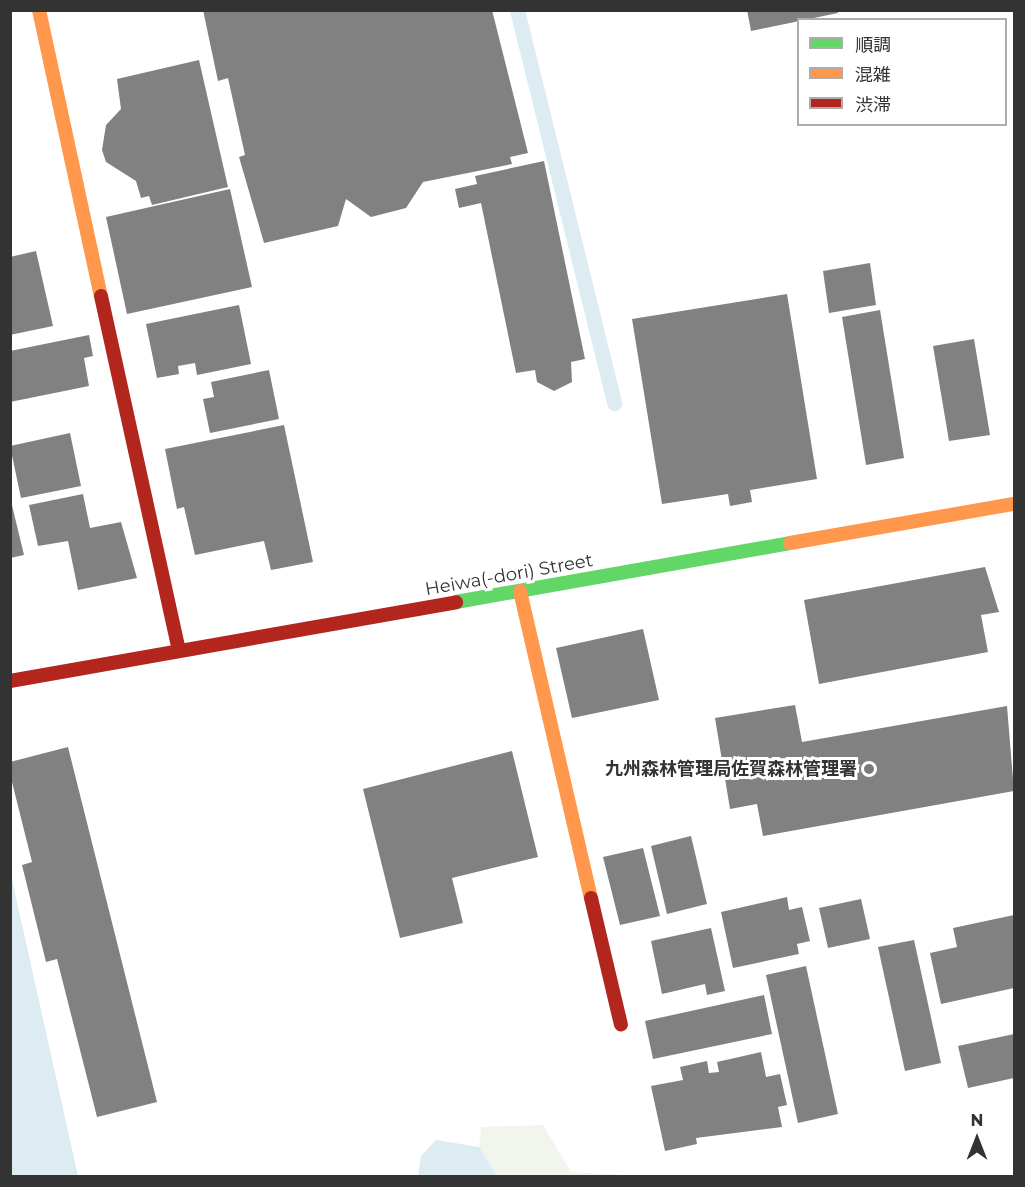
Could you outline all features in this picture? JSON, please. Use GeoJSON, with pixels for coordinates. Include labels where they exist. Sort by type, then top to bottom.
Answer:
{"type":"FeatureCollection","features":[{"type":"Feature","properties":{"kind":"street"},"geometry":{"type":"LineString","coordinates":[[39,10],[179,651]]}},
{"type":"Feature","properties":{"kind":"street","name":"Heiwa(-dori) Street"},"geometry":{"type":"LineString","coordinates":[[10,681],[1014,504]]}},
{"type":"Feature","properties":{"kind":"street"},"geometry":{"type":"LineString","coordinates":[[520,591],[621,1026]]}},
{"type":"Feature","properties":{"kind":"shaded area"},"geometry":{"type":"Polygon","coordinates":[[[11,875],[78,1176],[11,1176],[11,875]]]}},
{"type":"Feature","properties":{"kind":"shaded area"},"geometry":{"type":"Polygon","coordinates":[[[543,1125],[571,1172],[644,1176],[497,1176],[479,1147],[481,1127],[543,1125]]]}},
{"type":"Feature","properties":{"kind":"shaded area"},"geometry":{"type":"Polygon","coordinates":[[[436,1140],[479,1147],[497,1176],[418,1176],[421,1156],[436,1140]]]}},
{"type":"Feature","properties":{"kind":"building"},"geometry":{"type":"Polygon","coordinates":[[[203,10],[492,10],[528,153],[510,157],[512,164],[423,182],[406,208],[371,217],[346,199],[338,226],[264,243],[239,157],[245,155],[228,78],[218,81],[203,10]]]}},
{"type":"Feature","properties":{"kind":"building"},"geometry":{"type":"Polygon","coordinates":[[[747,10],[837,10],[838,13],[814,18],[797,18],[797,21],[751,31],[747,10]]]}},
{"type":"Feature","properties":{"kind":"building"},"geometry":{"type":"Polygon","coordinates":[[[199,60],[228,187],[152,205],[149,196],[141,198],[136,181],[106,162],[102,150],[106,125],[121,109],[117,79],[199,60]]]}},
{"type":"Feature","properties":{"kind":"building"},"geometry":{"type":"Polygon","coordinates":[[[544,161],[585,359],[571,362],[572,382],[554,391],[537,382],[535,370],[516,373],[481,203],[459,208],[455,189],[477,184],[475,176],[544,161]]]}},
{"type":"Feature","properties":{"kind":"building"},"geometry":{"type":"Polygon","coordinates":[[[230,189],[252,287],[127,314],[106,217],[230,189]]]}},
{"type":"Feature","properties":{"kind":"building"},"geometry":{"type":"Polygon","coordinates":[[[36,251],[53,326],[10,335],[10,257],[36,251]]]}},
{"type":"Feature","properties":{"kind":"building"},"geometry":{"type":"Polygon","coordinates":[[[870,263],[876,305],[829,313],[823,271],[870,263]]]}},
{"type":"Feature","properties":{"kind":"building"},"geometry":{"type":"Polygon","coordinates":[[[787,294],[817,479],[750,490],[752,502],[730,506],[728,494],[662,504],[632,319],[787,294]]]}},
{"type":"Feature","properties":{"kind":"building"},"geometry":{"type":"Polygon","coordinates":[[[239,305],[251,364],[197,375],[195,363],[178,366],[179,374],[157,378],[146,324],[239,305]]]}},
{"type":"Feature","properties":{"kind":"building"},"geometry":{"type":"Polygon","coordinates":[[[880,310],[904,458],[866,465],[842,317],[880,310]]]}},
{"type":"Feature","properties":{"kind":"building"},"geometry":{"type":"Polygon","coordinates":[[[89,335],[93,356],[84,358],[89,386],[10,402],[10,351],[89,335]]]}},
{"type":"Feature","properties":{"kind":"building"},"geometry":{"type":"Polygon","coordinates":[[[974,339],[990,435],[949,441],[933,346],[974,339]]]}},
{"type":"Feature","properties":{"kind":"building"},"geometry":{"type":"Polygon","coordinates":[[[269,370],[279,419],[210,433],[203,399],[214,397],[211,382],[269,370]]]}},
{"type":"Feature","properties":{"kind":"building"},"geometry":{"type":"Polygon","coordinates":[[[284,425],[313,562],[271,570],[264,541],[195,555],[184,507],[177,509],[165,449],[284,425]]]}},
{"type":"Feature","properties":{"kind":"building"},"geometry":{"type":"Polygon","coordinates":[[[70,433],[81,486],[21,498],[10,446],[70,433]]]}},
{"type":"Feature","properties":{"kind":"building"},"geometry":{"type":"Polygon","coordinates":[[[83,494],[90,528],[121,522],[137,578],[78,590],[68,541],[38,546],[29,505],[83,494]]]}},
{"type":"Feature","properties":{"kind":"building"},"geometry":{"type":"Polygon","coordinates":[[[10,497],[24,555],[10,558],[10,497]]]}},
{"type":"Feature","properties":{"kind":"building"},"geometry":{"type":"Polygon","coordinates":[[[985,567],[999,612],[981,615],[988,652],[819,684],[804,600],[985,567]]]}},
{"type":"Feature","properties":{"kind":"building"},"geometry":{"type":"Polygon","coordinates":[[[643,629],[659,700],[572,718],[556,648],[643,629]]]}},
{"type":"Feature","properties":{"kind":"building","name":"九州森林管理局佐賀森林管理署"},"geometry":{"type":"Polygon","coordinates":[[[795,705],[802,742],[1007,706],[1014,791],[763,836],[757,804],[730,809],[715,718],[795,705]]]}},
{"type":"Feature","properties":{"kind":"building"},"geometry":{"type":"Polygon","coordinates":[[[68,747],[157,1102],[97,1117],[57,959],[46,962],[22,865],[32,862],[10,774],[10,762],[68,747]]]}},
{"type":"Feature","properties":{"kind":"building"},"geometry":{"type":"Polygon","coordinates":[[[512,751],[538,857],[452,878],[463,923],[400,938],[363,789],[512,751]]]}},
{"type":"Feature","properties":{"kind":"building"},"geometry":{"type":"Polygon","coordinates":[[[691,836],[707,904],[667,914],[651,846],[691,836]]]}},
{"type":"Feature","properties":{"kind":"building"},"geometry":{"type":"Polygon","coordinates":[[[643,848],[660,916],[620,925],[603,857],[643,848]]]}},
{"type":"Feature","properties":{"kind":"building"},"geometry":{"type":"Polygon","coordinates":[[[787,897],[789,910],[802,907],[810,941],[797,944],[799,954],[733,968],[721,912],[787,897]]]}},
{"type":"Feature","properties":{"kind":"building"},"geometry":{"type":"Polygon","coordinates":[[[861,899],[870,939],[828,948],[819,908],[861,899]]]}},
{"type":"Feature","properties":{"kind":"building"},"geometry":{"type":"Polygon","coordinates":[[[1014,915],[1014,988],[941,1004],[930,953],[957,947],[953,928],[1014,915]]]}},
{"type":"Feature","properties":{"kind":"building"},"geometry":{"type":"Polygon","coordinates":[[[711,928],[725,991],[707,995],[705,984],[662,994],[651,941],[711,928]]]}},
{"type":"Feature","properties":{"kind":"building"},"geometry":{"type":"Polygon","coordinates":[[[914,940],[941,1063],[905,1071],[878,947],[914,940]]]}},
{"type":"Feature","properties":{"kind":"building"},"geometry":{"type":"Polygon","coordinates":[[[806,966],[838,1114],[798,1123],[766,975],[806,966]]]}},
{"type":"Feature","properties":{"kind":"building"},"geometry":{"type":"Polygon","coordinates":[[[764,995],[772,1034],[653,1059],[645,1021],[764,995]]]}},
{"type":"Feature","properties":{"kind":"building"},"geometry":{"type":"Polygon","coordinates":[[[1014,1034],[1014,1078],[968,1088],[958,1046],[1014,1034]]]}},
{"type":"Feature","properties":{"kind":"building"},"geometry":{"type":"Polygon","coordinates":[[[761,1052],[766,1077],[780,1074],[787,1105],[778,1107],[782,1127],[696,1138],[697,1144],[665,1151],[651,1086],[683,1080],[680,1067],[707,1061],[709,1073],[719,1072],[717,1062],[761,1052]]]}},
{"type":"Feature","properties":{"kind":"waterway"},"geometry":{"type":"LineString","coordinates":[[517,10],[614,403]]}},
{"type":"Feature","properties":{"kind":"traffic: fast"},"geometry":{"type":"LineString","coordinates":[[456,602],[790,543]]}},
{"type":"Feature","properties":{"kind":"traffic: slow"},"geometry":{"type":"LineString","coordinates":[[39,10],[101,296]]}},
{"type":"Feature","properties":{"kind":"traffic: slow"},"geometry":{"type":"LineString","coordinates":[[790,543],[1014,504]]}},
{"type":"Feature","properties":{"kind":"traffic: slow"},"geometry":{"type":"LineString","coordinates":[[520,591],[591,898]]}},
{"type":"Feature","properties":{"kind":"traffic: jam"},"geometry":{"type":"LineString","coordinates":[[101,296],[179,651]]}},
{"type":"Feature","properties":{"kind":"traffic: jam"},"geometry":{"type":"LineString","coordinates":[[10,681],[456,602]]}},
{"type":"Feature","properties":{"kind":"traffic: jam"},"geometry":{"type":"LineString","coordinates":[[591,898],[621,1025]]}},
{"type":"Feature","properties":{"kind":"place","name":"九州森林管理局佐賀森林管理署"},"geometry":{"type":"Point","coordinates":[869,769]}}]}
